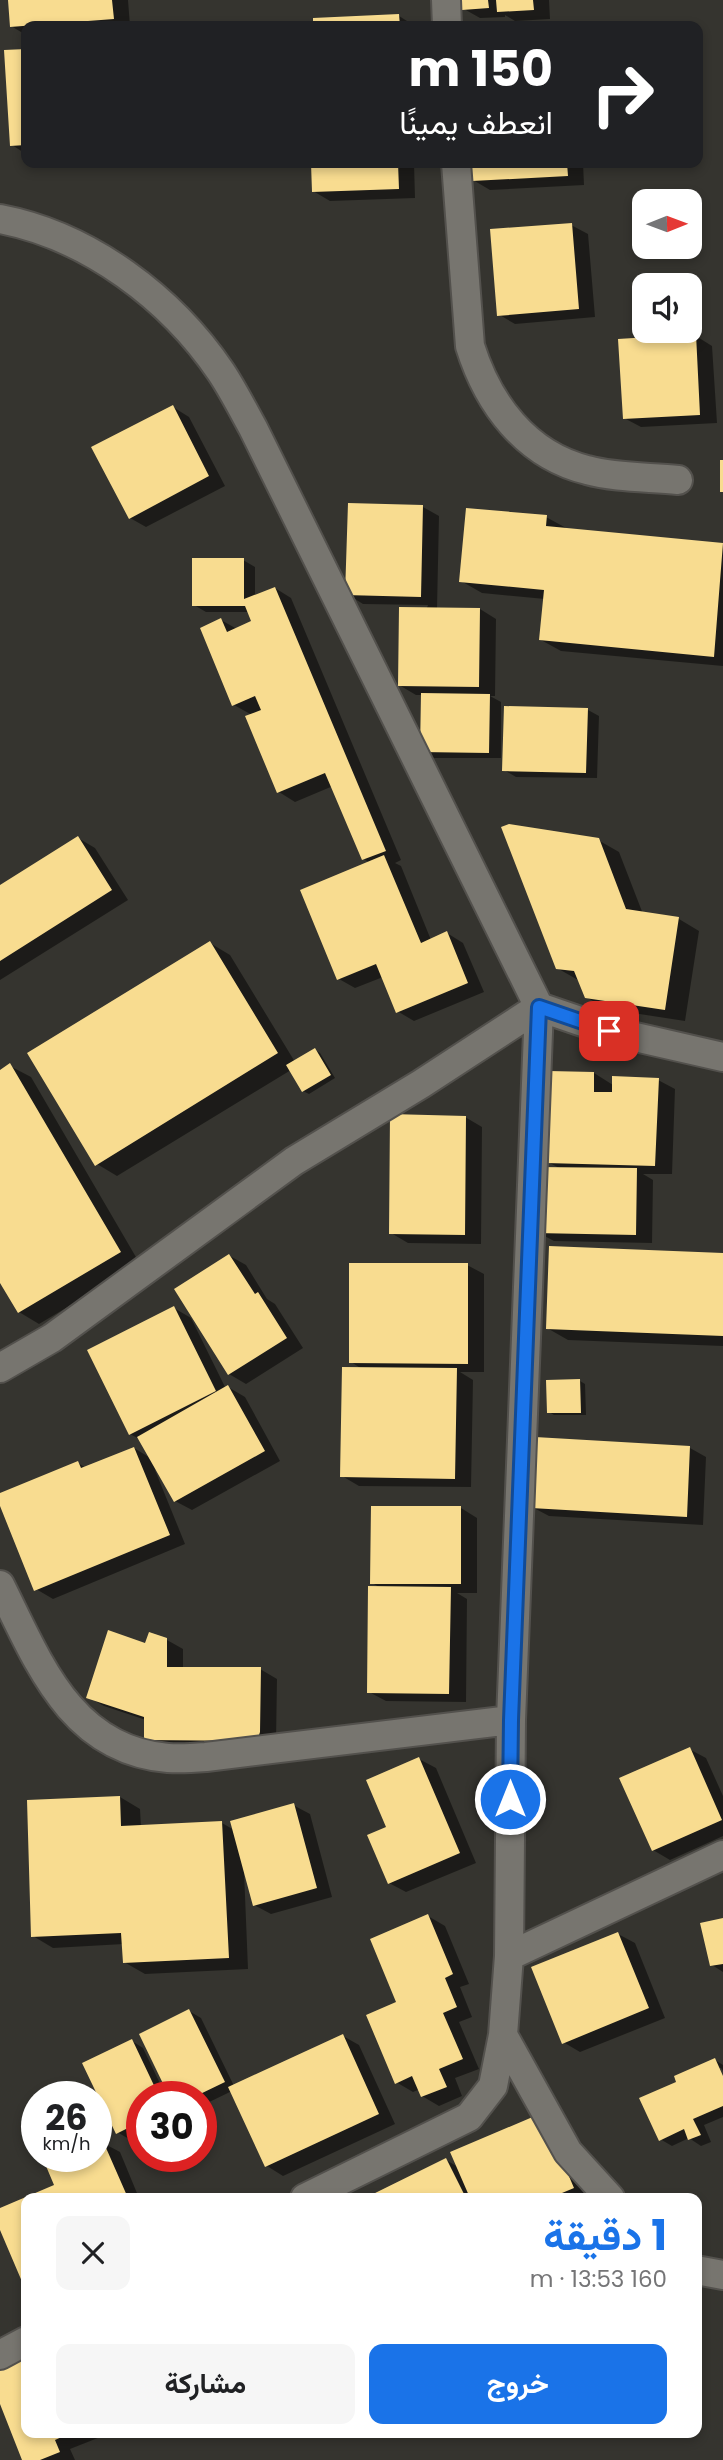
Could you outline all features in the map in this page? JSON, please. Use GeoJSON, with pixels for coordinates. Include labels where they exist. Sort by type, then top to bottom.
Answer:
{"type":"FeatureCollection","features":[{"type":"Feature","properties":{"kind":"street"},"geometry":{"type":"LineString","coordinates":[[446,0],[447,21]]}},
{"type":"Feature","properties":{"kind":"street"},"geometry":{"type":"LineString","coordinates":[[456,168],[470,346],[478,372],[503,416],[541,450],[587,471],[678,480]]}},
{"type":"Feature","properties":{"kind":"street"},"geometry":{"type":"LineString","coordinates":[[0,219],[17,222],[76,243],[131,278],[180,321],[221,372],[253,428],[539,1007],[511,1720],[509,1956],[503,2035],[494,2086],[469,2117],[315,2193]]}},
{"type":"Feature","properties":{"kind":"street"},"geometry":{"type":"LineString","coordinates":[[539,1007],[609,1031],[723,1057]]}},
{"type":"Feature","properties":{"kind":"street"},"geometry":{"type":"LineString","coordinates":[[0,1368],[52,1338],[294,1161],[421,1084],[539,1007]]}},
{"type":"Feature","properties":{"kind":"street"},"geometry":{"type":"LineString","coordinates":[[0,1585],[44,1673],[66,1705],[95,1731],[130,1749],[167,1758],[206,1757],[511,1720]]}},
{"type":"Feature","properties":{"kind":"street"},"geometry":{"type":"LineString","coordinates":[[509,1956],[723,1855]]}},
{"type":"Feature","properties":{"kind":"street"},"geometry":{"type":"LineString","coordinates":[[503,2035],[568,2152],[605,2193]]}},
{"type":"Feature","properties":{"kind":"street"},"geometry":{"type":"LineString","coordinates":[[702,2271],[723,2275]]}},
{"type":"Feature","properties":{"kind":"street"},"geometry":{"type":"LineString","coordinates":[[0,2355],[21,2344]]}},
{"type":"Feature","properties":{"kind":"building"},"geometry":{"type":"Polygon","coordinates":[[[8,0],[112,0],[114,19],[21,21],[21,26],[10,27],[8,0]]]}},
{"type":"Feature","properties":{"kind":"building"},"geometry":{"type":"Polygon","coordinates":[[[461,0],[488,0],[489,8],[462,10],[461,0]]]}},
{"type":"Feature","properties":{"kind":"building"},"geometry":{"type":"Polygon","coordinates":[[[496,0],[533,0],[534,10],[497,12],[496,0]]]}},
{"type":"Feature","properties":{"kind":"building"},"geometry":{"type":"Polygon","coordinates":[[[399,14],[400,21],[313,21],[313,18],[399,14]]]}},
{"type":"Feature","properties":{"kind":"building"},"geometry":{"type":"Polygon","coordinates":[[[21,49],[21,145],[10,146],[4,50],[21,49]]]}},
{"type":"Feature","properties":{"kind":"building"},"geometry":{"type":"Polygon","coordinates":[[[311,168],[398,168],[399,189],[312,192],[311,168]]]}},
{"type":"Feature","properties":{"kind":"building"},"geometry":{"type":"Polygon","coordinates":[[[471,168],[567,168],[568,176],[472,181],[471,168]]]}},
{"type":"Feature","properties":{"kind":"building"},"geometry":{"type":"Polygon","coordinates":[[[572,223],[579,309],[497,316],[490,229],[572,223]]]}},
{"type":"Feature","properties":{"kind":"building"},"geometry":{"type":"Polygon","coordinates":[[[632,338],[632,343],[696,343],[700,415],[623,419],[618,339],[632,338]]]}},
{"type":"Feature","properties":{"kind":"building"},"geometry":{"type":"Polygon","coordinates":[[[173,405],[209,476],[129,519],[91,447],[173,405]]]}},
{"type":"Feature","properties":{"kind":"building"},"geometry":{"type":"Polygon","coordinates":[[[720,460],[723,460],[723,492],[720,492],[720,460]]]}},
{"type":"Feature","properties":{"kind":"building"},"geometry":{"type":"Polygon","coordinates":[[[348,503],[423,505],[421,597],[345,595],[348,503]]]}},
{"type":"Feature","properties":{"kind":"building"},"geometry":{"type":"Polygon","coordinates":[[[466,508],[547,515],[546,526],[723,543],[714,657],[539,640],[544,590],[459,582],[466,508]]]}},
{"type":"Feature","properties":{"kind":"building"},"geometry":{"type":"Polygon","coordinates":[[[192,558],[244,558],[244,599],[275,587],[386,851],[362,860],[325,773],[277,793],[245,716],[261,710],[255,696],[232,706],[200,628],[221,618],[227,632],[251,621],[245,606],[192,606],[192,558]]]}},
{"type":"Feature","properties":{"kind":"building"},"geometry":{"type":"Polygon","coordinates":[[[399,607],[480,608],[479,687],[398,686],[399,607]]]}},
{"type":"Feature","properties":{"kind":"building"},"geometry":{"type":"Polygon","coordinates":[[[421,693],[490,694],[489,753],[420,752],[421,693]]]}},
{"type":"Feature","properties":{"kind":"building"},"geometry":{"type":"Polygon","coordinates":[[[504,706],[588,708],[586,773],[502,771],[504,706]]]}},
{"type":"Feature","properties":{"kind":"building"},"geometry":{"type":"Polygon","coordinates":[[[509,824],[599,838],[626,909],[679,917],[665,1010],[585,998],[574,971],[556,969],[501,827],[509,824]]]}},
{"type":"Feature","properties":{"kind":"building"},"geometry":{"type":"Polygon","coordinates":[[[78,836],[112,890],[0,961],[0,885],[78,836]]]}},
{"type":"Feature","properties":{"kind":"building"},"geometry":{"type":"Polygon","coordinates":[[[384,855],[421,943],[447,931],[468,983],[396,1013],[376,964],[337,980],[300,890],[384,855]]]}},
{"type":"Feature","properties":{"kind":"building"},"geometry":{"type":"Polygon","coordinates":[[[210,941],[278,1053],[95,1166],[27,1053],[210,941]]]}},
{"type":"Feature","properties":{"kind":"building"},"geometry":{"type":"Polygon","coordinates":[[[315,1048],[331,1075],[302,1092],[286,1065],[315,1048]]]}},
{"type":"Feature","properties":{"kind":"building"},"geometry":{"type":"Polygon","coordinates":[[[10,1063],[121,1252],[18,1313],[0,1283],[0,1070],[10,1063]]]}},
{"type":"Feature","properties":{"kind":"building"},"geometry":{"type":"Polygon","coordinates":[[[549,1071],[594,1072],[594,1092],[612,1092],[612,1076],[659,1078],[655,1166],[546,1163],[549,1071]]]}},
{"type":"Feature","properties":{"kind":"building"},"geometry":{"type":"Polygon","coordinates":[[[390,1114],[466,1116],[465,1235],[389,1234],[390,1114]]]}},
{"type":"Feature","properties":{"kind":"building"},"geometry":{"type":"Polygon","coordinates":[[[536,1167],[637,1168],[636,1235],[535,1233],[536,1167]]]}},
{"type":"Feature","properties":{"kind":"building"},"geometry":{"type":"Polygon","coordinates":[[[549,1246],[723,1253],[723,1336],[546,1329],[549,1246]]]}},
{"type":"Feature","properties":{"kind":"building"},"geometry":{"type":"Polygon","coordinates":[[[229,1254],[255,1294],[258,1292],[287,1338],[228,1375],[174,1289],[229,1254]]]}},
{"type":"Feature","properties":{"kind":"building"},"geometry":{"type":"Polygon","coordinates":[[[349,1263],[468,1263],[468,1364],[349,1363],[349,1263]]]}},
{"type":"Feature","properties":{"kind":"building"},"geometry":{"type":"Polygon","coordinates":[[[174,1306],[216,1391],[129,1435],[87,1350],[174,1306]]]}},
{"type":"Feature","properties":{"kind":"building"},"geometry":{"type":"Polygon","coordinates":[[[342,1367],[457,1368],[455,1479],[340,1477],[342,1367]]]}},
{"type":"Feature","properties":{"kind":"building"},"geometry":{"type":"Polygon","coordinates":[[[580,1379],[581,1413],[547,1413],[546,1380],[580,1379]]]}},
{"type":"Feature","properties":{"kind":"building"},"geometry":{"type":"Polygon","coordinates":[[[228,1385],[265,1451],[174,1502],[137,1437],[228,1385]]]}},
{"type":"Feature","properties":{"kind":"building"},"geometry":{"type":"Polygon","coordinates":[[[535,1437],[690,1446],[687,1517],[531,1508],[535,1437]]]}},
{"type":"Feature","properties":{"kind":"building"},"geometry":{"type":"Polygon","coordinates":[[[134,1447],[170,1535],[34,1591],[0,1506],[0,1493],[78,1461],[81,1468],[134,1447]]]}},
{"type":"Feature","properties":{"kind":"building"},"geometry":{"type":"Polygon","coordinates":[[[371,1506],[461,1506],[461,1584],[370,1584],[371,1506]]]}},
{"type":"Feature","properties":{"kind":"building"},"geometry":{"type":"Polygon","coordinates":[[[368,1586],[451,1587],[449,1694],[367,1693],[368,1586]]]}},
{"type":"Feature","properties":{"kind":"building"},"geometry":{"type":"Polygon","coordinates":[[[108,1630],[145,1643],[149,1632],[167,1638],[167,1667],[261,1667],[260,1732],[257,1741],[144,1740],[144,1717],[86,1698],[108,1630]]]}},
{"type":"Feature","properties":{"kind":"building"},"geometry":{"type":"Polygon","coordinates":[[[690,1747],[722,1820],[652,1851],[619,1778],[690,1747]]]}},
{"type":"Feature","properties":{"kind":"building"},"geometry":{"type":"Polygon","coordinates":[[[419,1757],[460,1853],[388,1884],[367,1835],[386,1827],[366,1780],[419,1757]]]}},
{"type":"Feature","properties":{"kind":"building"},"geometry":{"type":"Polygon","coordinates":[[[120,1796],[121,1826],[222,1821],[229,1958],[123,1963],[121,1933],[31,1937],[27,1800],[120,1796]]]}},
{"type":"Feature","properties":{"kind":"building"},"geometry":{"type":"Polygon","coordinates":[[[294,1803],[317,1888],[253,1906],[230,1821],[294,1803]]]}},
{"type":"Feature","properties":{"kind":"building"},"geometry":{"type":"Polygon","coordinates":[[[428,1914],[453,1974],[445,1978],[457,2007],[443,2013],[463,2059],[439,2069],[447,2087],[421,2097],[412,2076],[395,2084],[366,2015],[396,2002],[370,1939],[428,1914]]]}},
{"type":"Feature","properties":{"kind":"building"},"geometry":{"type":"Polygon","coordinates":[[[723,1918],[723,1964],[710,1966],[700,1923],[723,1918]]]}},
{"type":"Feature","properties":{"kind":"building"},"geometry":{"type":"Polygon","coordinates":[[[618,1932],[649,2008],[562,2044],[531,1967],[618,1932]]]}},
{"type":"Feature","properties":{"kind":"building"},"geometry":{"type":"Polygon","coordinates":[[[189,2009],[225,2082],[217,2086],[217,2081],[162,2081],[139,2034],[189,2009]]]}},
{"type":"Feature","properties":{"kind":"building"},"geometry":{"type":"Polygon","coordinates":[[[343,2034],[379,2114],[265,2167],[228,2087],[343,2034]]]}},
{"type":"Feature","properties":{"kind":"building"},"geometry":{"type":"Polygon","coordinates":[[[132,2039],[152,2081],[126,2081],[126,2129],[116,2134],[112,2126],[112,2081],[91,2081],[82,2063],[132,2039]]]}},
{"type":"Feature","properties":{"kind":"building"},"geometry":{"type":"Polygon","coordinates":[[[715,2058],[723,2076],[723,2106],[693,2119],[701,2135],[688,2140],[684,2129],[659,2141],[639,2098],[676,2082],[674,2076],[715,2058]]]}},
{"type":"Feature","properties":{"kind":"building"},"geometry":{"type":"Polygon","coordinates":[[[542,2113],[574,2188],[562,2193],[468,2193],[450,2152],[542,2113]]]}},
{"type":"Feature","properties":{"kind":"building"},"geometry":{"type":"Polygon","coordinates":[[[446,2158],[464,2193],[375,2193],[446,2158]]]}},
{"type":"Feature","properties":{"kind":"building"},"geometry":{"type":"Polygon","coordinates":[[[112,2162],[126,2193],[35,2193],[54,2185],[49,2172],[112,2172],[112,2162]]]}},
{"type":"Feature","properties":{"kind":"building"},"geometry":{"type":"Polygon","coordinates":[[[21,2199],[21,2279],[0,2230],[0,2208],[21,2199]]]}},
{"type":"Feature","properties":{"kind":"building"},"geometry":{"type":"Polygon","coordinates":[[[21,2360],[21,2438],[60,2438],[55,2440],[60,2452],[40,2460],[22,2460],[0,2404],[0,2369],[21,2360]]]}},
{"type":"Feature","properties":{"kind":"route"},"geometry":{"type":"LineString","coordinates":[[510,1799],[539,1007],[609,1031]]}}]}
